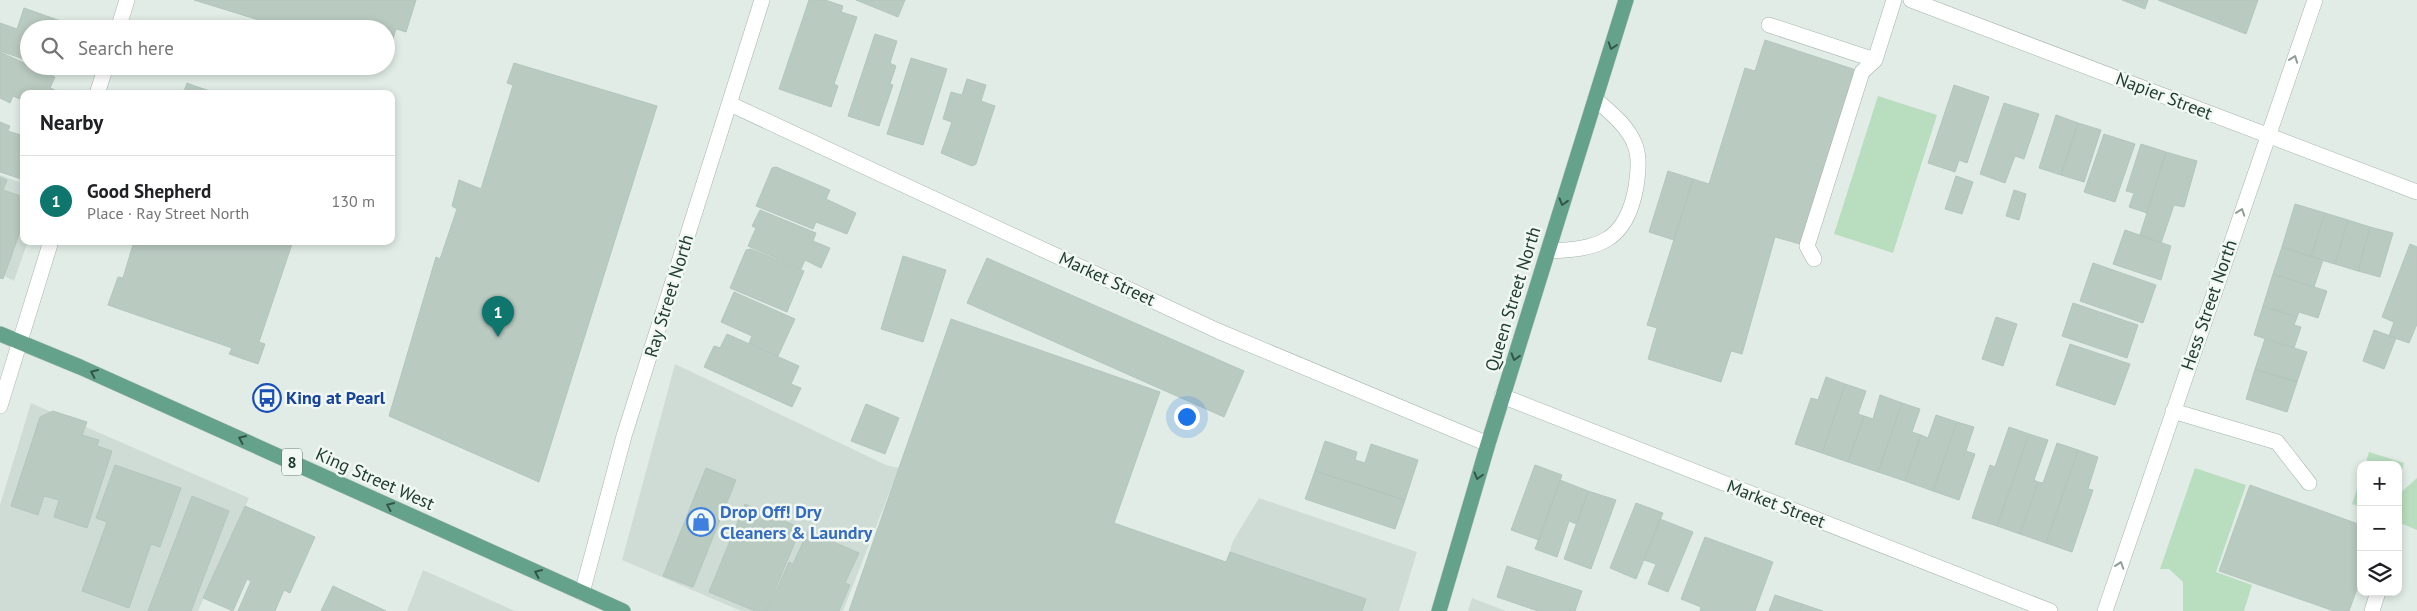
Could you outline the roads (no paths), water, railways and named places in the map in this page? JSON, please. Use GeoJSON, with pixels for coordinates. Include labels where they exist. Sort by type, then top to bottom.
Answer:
{"type":"FeatureCollection","features":[{"type":"Feature","properties":{"kind":"main road","name":"Queen Street North"},"geometry":{"type":"LineString","coordinates":[[1439,611],[1502,396],[1626,0]]}},
{"type":"Feature","properties":{"kind":"main road","name":"King Street West"},"geometry":{"type":"LineString","coordinates":[[0,334],[80,367],[623,611]]}},
{"type":"Feature","properties":{"kind":"street"},"geometry":{"type":"LineString","coordinates":[[121,20],[128,0]]}},
{"type":"Feature","properties":{"kind":"street","name":"Ray Street North"},"geometry":{"type":"LineString","coordinates":[[582,593],[624,436],[762,0]]}},
{"type":"Feature","properties":{"kind":"street"},"geometry":{"type":"LineString","coordinates":[[1814,259],[1807,246],[1862,72],[1876,60],[1894,0]]}},
{"type":"Feature","properties":{"kind":"street","name":"Napier Street"},"geometry":{"type":"LineString","coordinates":[[1911,0],[2417,192]]}},
{"type":"Feature","properties":{"kind":"street","name":"Hess Street North"},"geometry":{"type":"LineString","coordinates":[[2105,611],[2267,135],[2315,0]]}},
{"type":"Feature","properties":{"kind":"street"},"geometry":{"type":"LineString","coordinates":[[1769,25],[1876,60]]}},
{"type":"Feature","properties":{"kind":"street"},"geometry":{"type":"LineString","coordinates":[[98,90],[103,75]]}},
{"type":"Feature","properties":{"kind":"street"},"geometry":{"type":"LineString","coordinates":[[1548,251],[1579,250],[1592,247],[1606,240],[1621,226],[1633,203],[1639,167],[1636,145],[1619,120],[1595,99]]}},
{"type":"Feature","properties":{"kind":"street","name":"Market Street"},"geometry":{"type":"LineString","coordinates":[[730,104],[1218,331],[1488,444]]}},
{"type":"Feature","properties":{"kind":"street"},"geometry":{"type":"LineString","coordinates":[[0,406],[50,245]]}},
{"type":"Feature","properties":{"kind":"street","name":"Market Street"},"geometry":{"type":"LineString","coordinates":[[1502,396],[2050,611]]}},
{"type":"Feature","properties":{"kind":"street"},"geometry":{"type":"LineString","coordinates":[[2173,411],[2277,442],[2309,483]]}},
{"type":"Feature","properties":{"kind":"street"},"geometry":{"type":"LineString","coordinates":[[2372,611],[2377,596]]}},
{"type":"Feature","properties":{"kind":"place","name":"Good Shepherd"},"geometry":{"type":"Point","coordinates":[498,337]}},
{"type":"Feature","properties":{"kind":"place","name":"King at Pearl"},"geometry":{"type":"Point","coordinates":[267,398]}},
{"type":"Feature","properties":{"kind":"place","name":"Drop Off! Dry Cleaners & Laundry"},"geometry":{"type":"Point","coordinates":[701,522]}}]}
